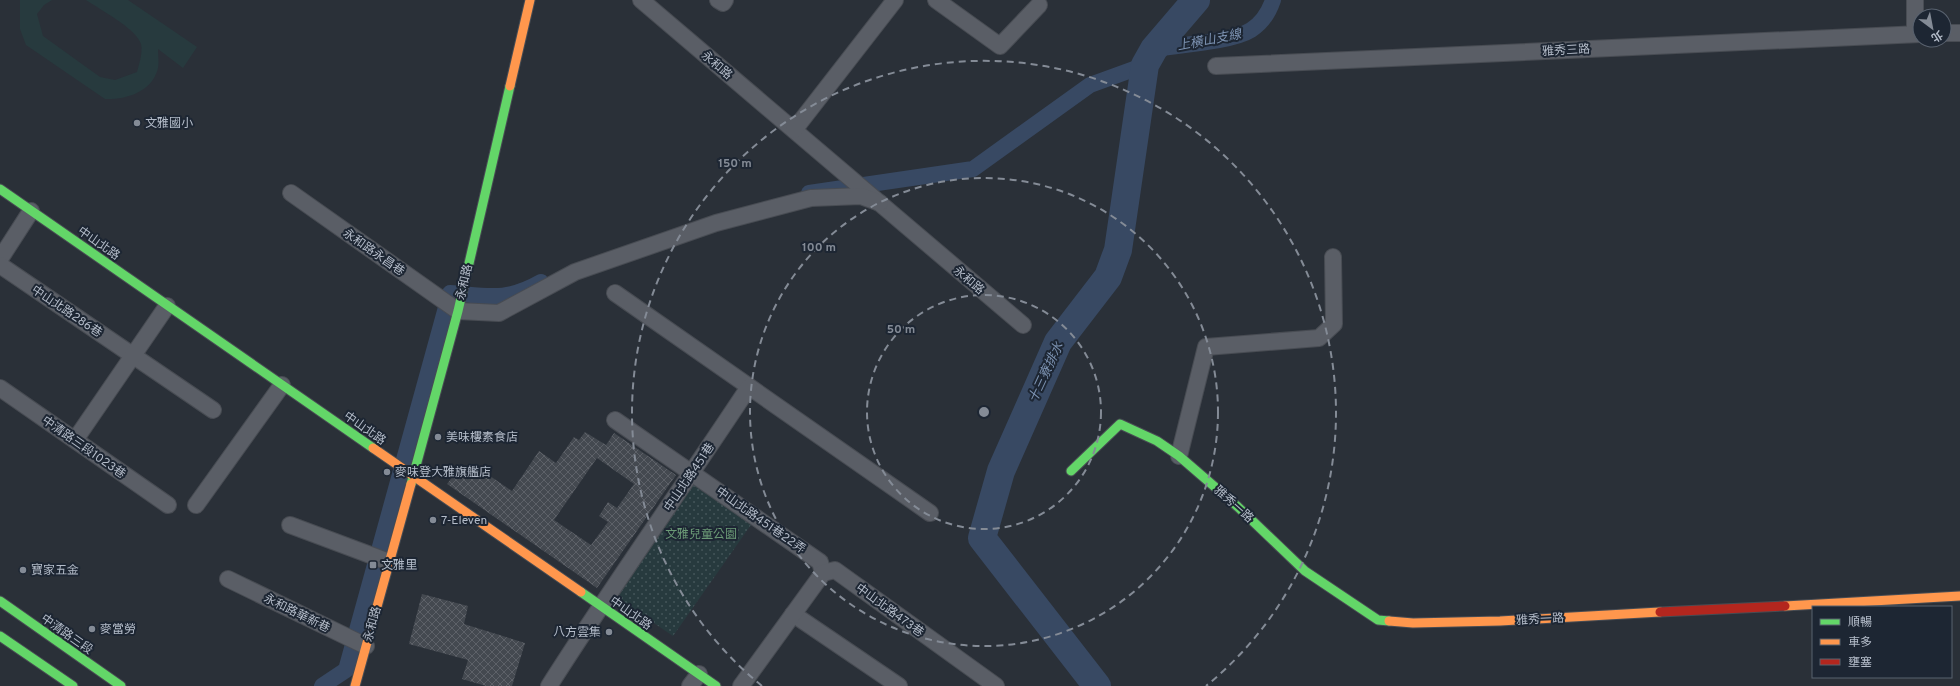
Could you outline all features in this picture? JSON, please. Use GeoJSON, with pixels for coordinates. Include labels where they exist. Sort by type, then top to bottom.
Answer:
{"type":"FeatureCollection","features":[{"type":"Feature","properties":{"kind":"street","name":"永和路"},"geometry":{"type":"LineString","coordinates":[[355,686],[457,310],[530,0]]}},
{"type":"Feature","properties":{"kind":"street","name":"永和路"},"geometry":{"type":"LineString","coordinates":[[641,0],[1022,325]]}},
{"type":"Feature","properties":{"kind":"street"},"geometry":{"type":"LineString","coordinates":[[718,0],[723,3],[725,0]]}},
{"type":"Feature","properties":{"kind":"street"},"geometry":{"type":"LineString","coordinates":[[794,130],[895,0]]}},
{"type":"Feature","properties":{"kind":"street"},"geometry":{"type":"LineString","coordinates":[[936,0],[1000,46],[1039,6]]}},
{"type":"Feature","properties":{"kind":"street","name":"雅秀三路"},"geometry":{"type":"LineString","coordinates":[[1216,66],[1912,34]]}},
{"type":"Feature","properties":{"kind":"street","name":"中山北路"},"geometry":{"type":"LineString","coordinates":[[0,189],[600,606],[694,680],[716,686]]}},
{"type":"Feature","properties":{"kind":"street","name":"永和路永昌巷"},"geometry":{"type":"LineString","coordinates":[[291,193],[457,310]]}},
{"type":"Feature","properties":{"kind":"street","name":"永和路"},"geometry":{"type":"LineString","coordinates":[[457,310],[499,313],[575,272],[716,223],[810,198],[861,196],[880,203]]}},
{"type":"Feature","properties":{"kind":"street"},"geometry":{"type":"LineString","coordinates":[[0,259],[31,211]]}},
{"type":"Feature","properties":{"kind":"street"},"geometry":{"type":"LineString","coordinates":[[1179,456],[1206,347],[1318,338],[1334,324],[1333,257]]}},
{"type":"Feature","properties":{"kind":"street","name":"中山北路286巷"},"geometry":{"type":"LineString","coordinates":[[0,265],[213,410]]}},
{"type":"Feature","properties":{"kind":"street"},"geometry":{"type":"LineString","coordinates":[[615,293],[930,513]]}},
{"type":"Feature","properties":{"kind":"street"},"geometry":{"type":"LineString","coordinates":[[75,440],[167,306]]}},
{"type":"Feature","properties":{"kind":"street"},"geometry":{"type":"LineString","coordinates":[[196,505],[282,385]]}},
{"type":"Feature","properties":{"kind":"street","name":"中山北路451巷"},"geometry":{"type":"LineString","coordinates":[[549,686],[600,606],[693,472],[749,387]]}},
{"type":"Feature","properties":{"kind":"street","name":"中清路三段1023巷"},"geometry":{"type":"LineString","coordinates":[[0,388],[168,505]]}},
{"type":"Feature","properties":{"kind":"street","name":"中山北路451巷22弄"},"geometry":{"type":"LineString","coordinates":[[615,420],[693,472],[820,562],[823,573]]}},
{"type":"Feature","properties":{"kind":"street","name":"雅秀一路"},"geometry":{"type":"LineString","coordinates":[[1071,471],[1120,424],[1157,441],[1179,456],[1238,507],[1305,571],[1378,620],[1413,623],[1500,621],[1960,596]]}},
{"type":"Feature","properties":{"kind":"street"},"geometry":{"type":"LineString","coordinates":[[290,525],[388,562]]}},
{"type":"Feature","properties":{"kind":"street","name":"中山北路473巷"},"geometry":{"type":"LineString","coordinates":[[823,573],[835,570],[996,686]]}},
{"type":"Feature","properties":{"kind":"street"},"geometry":{"type":"LineString","coordinates":[[741,686],[823,573]]}},
{"type":"Feature","properties":{"kind":"street","name":"永和路華新巷"},"geometry":{"type":"LineString","coordinates":[[228,579],[365,646]]}},
{"type":"Feature","properties":{"kind":"street","name":"中清路三段"},"geometry":{"type":"LineString","coordinates":[[0,601],[121,686]]}},
{"type":"Feature","properties":{"kind":"street"},"geometry":{"type":"LineString","coordinates":[[793,614],[898,686]]}},
{"type":"Feature","properties":{"kind":"street"},"geometry":{"type":"LineString","coordinates":[[0,636],[73,686]]}},
{"type":"Feature","properties":{"kind":"green space"},"geometry":{"type":"Polygon","coordinates":[[[20,0],[52,0],[44,5],[37,14],[43,36],[100,77],[115,80],[137,72],[141,55],[141,44],[133,32],[86,0],[128,0],[197,47],[183,68],[158,49],[158,68],[152,81],[147,86],[141,91],[127,97],[105,99],[26,45],[20,29],[20,0]]]}},
{"type":"Feature","properties":{"kind":"green space","name":"文雅兒童公園"},"geometry":{"type":"Polygon","coordinates":[[[694,481],[753,522],[673,636],[614,596],[694,481]]]}},
{"type":"Feature","properties":{"kind":"building"},"geometry":{"type":"Polygon","coordinates":[[[585,432],[606,445],[614,433],[676,475],[597,588],[447,484],[456,472],[465,478],[474,465],[512,491],[539,451],[556,463],[574,437],[579,440],[585,432]],[[597,458],[554,520],[591,545],[608,522],[599,516],[608,502],[617,508],[634,484],[597,458]]]}},
{"type":"Feature","properties":{"kind":"building"},"geometry":{"type":"Polygon","coordinates":[[[422,594],[468,606],[464,624],[525,643],[512,686],[486,686],[462,679],[468,660],[409,644],[422,594]]]}},
{"type":"Feature","properties":{"kind":"waterway","name":"十三寮排水"},"geometry":{"type":"LineString","coordinates":[[1097,686],[982,538],[1001,471],[1058,342],[1108,277],[1118,250],[1145,65],[1154,49],[1196,0]]}},
{"type":"Feature","properties":{"kind":"waterway","name":"上橫山支線"},"geometry":{"type":"LineString","coordinates":[[1154,49],[1218,40],[1242,34],[1251,30],[1262,21],[1273,0]]}},
{"type":"Feature","properties":{"kind":"waterway"},"geometry":{"type":"LineString","coordinates":[[809,193],[973,169],[1090,85],[1145,65]]}},
{"type":"Feature","properties":{"kind":"waterway"},"geometry":{"type":"LineString","coordinates":[[322,686],[346,670],[450,293],[486,296],[507,295],[517,293],[541,282]]}},
{"type":"Feature","properties":{"kind":"traffic: fast"},"geometry":{"type":"LineString","coordinates":[[411,484],[458,311],[510,86]]}},
{"type":"Feature","properties":{"kind":"traffic: fast"},"geometry":{"type":"LineString","coordinates":[[0,189],[373,448]]}},
{"type":"Feature","properties":{"kind":"traffic: fast"},"geometry":{"type":"LineString","coordinates":[[1071,471],[1120,424],[1157,441],[1179,456],[1238,507],[1305,571],[1378,620],[1389,621]]}},
{"type":"Feature","properties":{"kind":"traffic: fast"},"geometry":{"type":"LineString","coordinates":[[581,592],[716,686]]}},
{"type":"Feature","properties":{"kind":"traffic: fast"},"geometry":{"type":"LineString","coordinates":[[0,601],[121,686]]}},
{"type":"Feature","properties":{"kind":"traffic: fast"},"geometry":{"type":"LineString","coordinates":[[0,636],[73,686]]}},
{"type":"Feature","properties":{"kind":"traffic: slow"},"geometry":{"type":"LineString","coordinates":[[510,86],[530,0]]}},
{"type":"Feature","properties":{"kind":"traffic: slow"},"geometry":{"type":"LineString","coordinates":[[373,448],[581,592]]}},
{"type":"Feature","properties":{"kind":"traffic: slow"},"geometry":{"type":"LineString","coordinates":[[355,686],[411,484]]}},
{"type":"Feature","properties":{"kind":"traffic: slow"},"geometry":{"type":"LineString","coordinates":[[1785,606],[1960,596]]}},
{"type":"Feature","properties":{"kind":"traffic: slow"},"geometry":{"type":"LineString","coordinates":[[1389,621],[1413,623],[1500,621],[1660,612]]}},
{"type":"Feature","properties":{"kind":"traffic: jam"},"geometry":{"type":"LineString","coordinates":[[1660,612],[1785,606]]}},
{"type":"Feature","properties":{"kind":"place","name":"文雅國小"},"geometry":{"type":"Point","coordinates":[137,123]}},
{"type":"Feature","properties":{"kind":"place","name":"美味樓素食店"},"geometry":{"type":"Point","coordinates":[438,437]}},
{"type":"Feature","properties":{"kind":"place","name":"麥味登大雅旗艦店"},"geometry":{"type":"Point","coordinates":[387,472]}},
{"type":"Feature","properties":{"kind":"place","name":"7-Eleven"},"geometry":{"type":"Point","coordinates":[433,520]}},
{"type":"Feature","properties":{"kind":"place","name":"文雅里"},"geometry":{"type":"Point","coordinates":[373,565]}},
{"type":"Feature","properties":{"kind":"place","name":"寶家五金"},"geometry":{"type":"Point","coordinates":[23,570]}},
{"type":"Feature","properties":{"kind":"place","name":"麥當勞"},"geometry":{"type":"Point","coordinates":[92,629]}},
{"type":"Feature","properties":{"kind":"place","name":"八方雲集"},"geometry":{"type":"Point","coordinates":[609,632]}}]}
